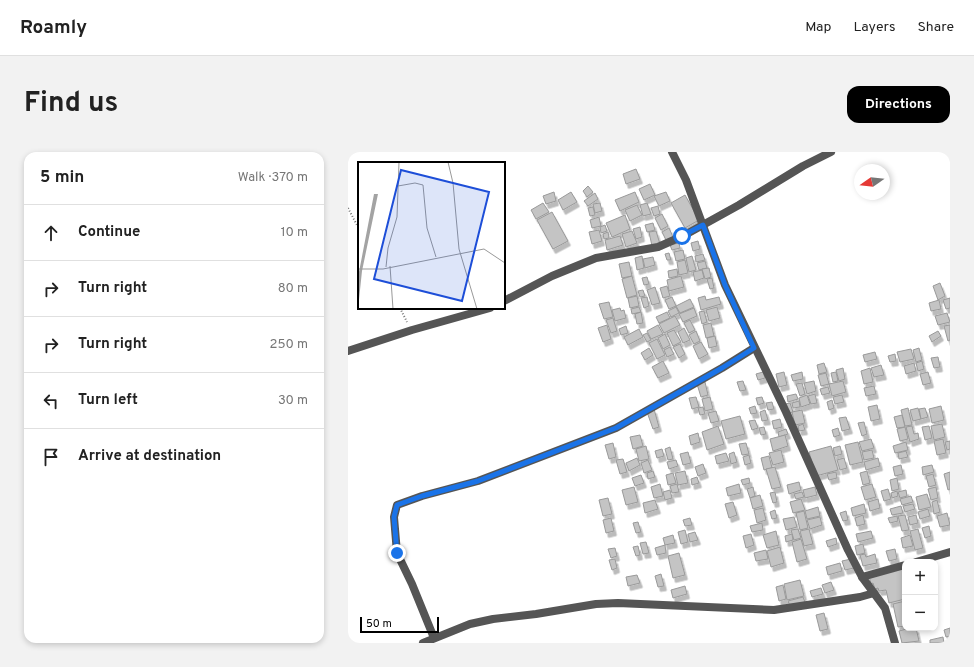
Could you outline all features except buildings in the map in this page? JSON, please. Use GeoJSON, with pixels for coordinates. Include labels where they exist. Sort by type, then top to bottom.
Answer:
{"type":"FeatureCollection","features":[{"type":"Feature","properties":{"kind":"street"},"geometry":{"type":"LineString","coordinates":[[672,152],[686,180],[725,285],[786,412],[820,491],[862,577],[885,608],[895,643]]}},
{"type":"Feature","properties":{"kind":"street"},"geometry":{"type":"LineString","coordinates":[[505,300],[552,276],[596,258],[658,246],[703,225],[802,166],[831,152]]}},
{"type":"Feature","properties":{"kind":"street"},"geometry":{"type":"LineString","coordinates":[[348,351],[412,330],[486,309]]}},
{"type":"Feature","properties":{"kind":"street"},"geometry":{"type":"LineString","coordinates":[[434,638],[419,598],[397,553],[394,517],[397,505],[422,496],[478,481],[616,428],[722,368],[754,348]]}},
{"type":"Feature","properties":{"kind":"street"},"geometry":{"type":"LineString","coordinates":[[926,559],[950,552]]}},
{"type":"Feature","properties":{"kind":"street"},"geometry":{"type":"LineString","coordinates":[[862,577],[902,566]]}},
{"type":"Feature","properties":{"kind":"street"},"geometry":{"type":"LineString","coordinates":[[423,643],[470,624],[492,619],[536,614],[596,604],[618,603],[774,610],[860,597],[874,593]]}},
{"type":"Feature","properties":{"kind":"path"},"geometry":{"type":"LineString","coordinates":[[348,208],[358,227]]}},
{"type":"Feature","properties":{"kind":"path"},"geometry":{"type":"LineString","coordinates":[[401,309],[412,330]]}},
{"type":"Feature","properties":{"kind":"route"},"geometry":{"type":"LineString","coordinates":[[397,553],[394,517],[397,505],[422,496],[478,481],[616,428],[667,400],[754,348],[725,285],[703,225],[682,236]]}}]}
